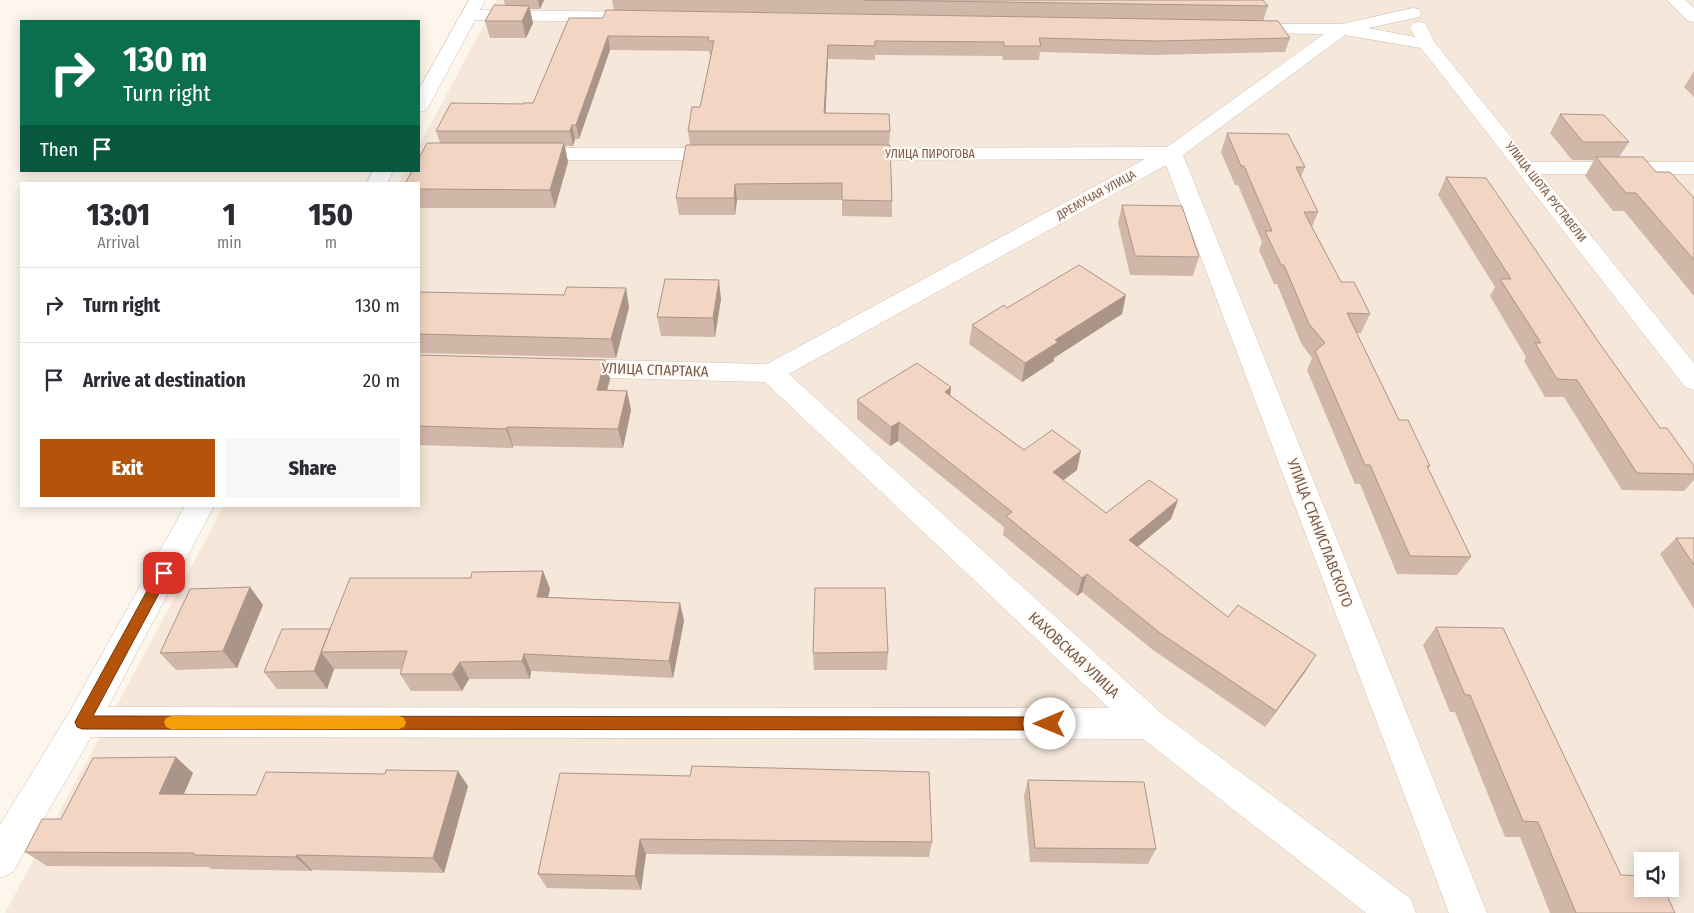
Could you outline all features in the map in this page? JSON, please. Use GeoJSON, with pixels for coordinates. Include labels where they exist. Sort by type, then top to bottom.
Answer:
{"type":"FeatureCollection","features":[{"type":"Feature","properties":{"kind":"street"},"geometry":{"type":"LineString","coordinates":[[1675,0],[1694,17]]}},
{"type":"Feature","properties":{"kind":"street","name":"ДРЕМУЧАЯ УЛИЦА"},"geometry":{"type":"LineString","coordinates":[[770,373],[1172,153],[1342,29],[1408,6]]}},
{"type":"Feature","properties":{"kind":"street","name":"УЛИЦА ШОТА РУСТАВЕЛИ"},"geometry":{"type":"LineString","coordinates":[[1408,6],[1427,44],[1694,381]]}},
{"type":"Feature","properties":{"kind":"street"},"geometry":{"type":"LineString","coordinates":[[420,104],[473,7],[657,18]]}},
{"type":"Feature","properties":{"kind":"street"},"geometry":{"type":"LineString","coordinates":[[1232,27],[1342,29],[1427,44]]}},
{"type":"Feature","properties":{"kind":"street","name":"УЛИЦА ПИРОГОВА"},"geometry":{"type":"LineString","coordinates":[[835,154],[1172,153]]}},
{"type":"Feature","properties":{"kind":"street","name":"УЛИЦА СТАНИСЛАВСКОГО"},"geometry":{"type":"LineString","coordinates":[[1172,153],[1468,913]]}},
{"type":"Feature","properties":{"kind":"street"},"geometry":{"type":"LineString","coordinates":[[508,154],[736,154]]}},
{"type":"Feature","properties":{"kind":"street"},"geometry":{"type":"LineString","coordinates":[[1527,168],[1694,168]]}},
{"type":"Feature","properties":{"kind":"street","name":"УЛИЦА СПАРТАКА"},"geometry":{"type":"LineString","coordinates":[[546,367],[770,373]]}},
{"type":"Feature","properties":{"kind":"street","name":"КАХОВСКАЯ УЛИЦА"},"geometry":{"type":"LineString","coordinates":[[770,373],[1149,724],[1397,913]]}},
{"type":"Feature","properties":{"kind":"street"},"geometry":{"type":"LineString","coordinates":[[0,859],[82,722],[199,507]]}},
{"type":"Feature","properties":{"kind":"street"},"geometry":{"type":"LineString","coordinates":[[82,722],[1149,724]]}},
{"type":"Feature","properties":{"kind":"shaded area"},"geometry":{"type":"Polygon","coordinates":[[[497,0],[1694,0],[1694,913],[5,913],[223,507],[420,507],[420,182],[399,182],[404,172],[420,172],[420,144],[497,0]]]}},
{"type":"Feature","properties":{"kind":"building"},"geometry":{"type":"Polygon","coordinates":[[[865,0],[1263,0],[1268,6],[865,0]]]}},
{"type":"Feature","properties":{"kind":"building"},"geometry":{"type":"Polygon","coordinates":[[[494,5],[529,6],[522,21],[485,21],[494,5]]]}},
{"type":"Feature","properties":{"kind":"building"},"geometry":{"type":"Polygon","coordinates":[[[606,10],[1278,21],[1290,38],[1156,41],[1039,38],[1041,46],[1004,46],[1004,42],[875,41],[875,46],[828,45],[824,113],[889,114],[890,131],[688,131],[692,107],[700,107],[714,41],[708,41],[709,37],[608,36],[576,125],[572,125],[570,131],[436,131],[451,103],[533,103],[569,18],[603,18],[606,10]]]}},
{"type":"Feature","properties":{"kind":"building"},"geometry":{"type":"Polygon","coordinates":[[[1560,114],[1604,115],[1629,142],[1583,142],[1560,114]]]}},
{"type":"Feature","properties":{"kind":"building"},"geometry":{"type":"Polygon","coordinates":[[[1227,133],[1288,134],[1305,167],[1296,167],[1318,212],[1304,212],[1341,282],[1354,282],[1370,314],[1347,313],[1399,420],[1408,420],[1430,466],[1427,466],[1471,557],[1410,556],[1370,465],[1365,465],[1315,351],[1325,343],[1309,324],[1284,265],[1281,265],[1265,231],[1272,231],[1244,166],[1241,166],[1227,133]]]}},
{"type":"Feature","properties":{"kind":"building"},"geometry":{"type":"Polygon","coordinates":[[[427,143],[564,143],[550,190],[420,189],[420,182],[406,182],[411,172],[420,172],[420,156],[427,143]]]}},
{"type":"Feature","properties":{"kind":"building"},"geometry":{"type":"Polygon","coordinates":[[[686,145],[890,145],[892,201],[842,200],[842,183],[735,184],[734,198],[676,198],[686,145]]]}},
{"type":"Feature","properties":{"kind":"building"},"geometry":{"type":"Polygon","coordinates":[[[1596,157],[1643,157],[1656,172],[1670,172],[1694,198],[1694,260],[1636,193],[1626,193],[1596,157]]]}},
{"type":"Feature","properties":{"kind":"building"},"geometry":{"type":"Polygon","coordinates":[[[1446,177],[1486,178],[1660,428],[1667,428],[1694,466],[1694,474],[1637,473],[1577,380],[1557,379],[1535,343],[1541,343],[1500,279],[1511,279],[1446,177]]]}},
{"type":"Feature","properties":{"kind":"building"},"geometry":{"type":"Polygon","coordinates":[[[1122,205],[1182,206],[1199,257],[1135,256],[1122,205]]]}},
{"type":"Feature","properties":{"kind":"building"},"geometry":{"type":"Polygon","coordinates":[[[1079,265],[1126,295],[1055,340],[1058,342],[1025,363],[972,325],[1004,305],[1007,308],[1079,265]]]}},
{"type":"Feature","properties":{"kind":"building"},"geometry":{"type":"Polygon","coordinates":[[[665,279],[719,280],[713,318],[657,317],[665,279]]]}},
{"type":"Feature","properties":{"kind":"building"},"geometry":{"type":"Polygon","coordinates":[[[567,287],[626,288],[611,339],[420,334],[420,292],[564,295],[567,287]]]}},
{"type":"Feature","properties":{"kind":"building"},"geometry":{"type":"Polygon","coordinates":[[[420,355],[605,360],[597,390],[627,391],[618,429],[507,427],[506,429],[420,426],[420,355]]]}},
{"type":"Feature","properties":{"kind":"building"},"geometry":{"type":"Polygon","coordinates":[[[917,363],[951,387],[945,392],[1024,450],[1052,430],[1081,451],[1053,472],[1106,513],[1149,480],[1178,500],[1129,540],[1228,617],[1238,605],[1316,655],[1276,711],[1160,633],[1087,574],[1082,578],[1006,516],[1012,512],[899,422],[891,427],[857,400],[917,363]]]}},
{"type":"Feature","properties":{"kind":"building"},"geometry":{"type":"Polygon","coordinates":[[[1676,538],[1694,538],[1694,565],[1676,538]]]}},
{"type":"Feature","properties":{"kind":"building"},"geometry":{"type":"Polygon","coordinates":[[[543,571],[537,597],[680,603],[669,661],[524,654],[522,661],[460,662],[452,674],[400,674],[407,651],[321,652],[350,578],[471,578],[472,572],[543,571]]]}},
{"type":"Feature","properties":{"kind":"building"},"geometry":{"type":"Polygon","coordinates":[[[250,587],[223,651],[160,653],[190,589],[250,587]]]}},
{"type":"Feature","properties":{"kind":"building"},"geometry":{"type":"Polygon","coordinates":[[[815,588],[885,588],[888,652],[813,653],[815,588]]]}},
{"type":"Feature","properties":{"kind":"building"},"geometry":{"type":"Polygon","coordinates":[[[1436,627],[1503,628],[1621,875],[1634,876],[1634,897],[1668,897],[1675,913],[1576,913],[1538,822],[1523,821],[1470,695],[1465,695],[1436,627]]]}},
{"type":"Feature","properties":{"kind":"building"},"geometry":{"type":"Polygon","coordinates":[[[282,629],[330,629],[314,671],[264,672],[282,629]]]}},
{"type":"Feature","properties":{"kind":"building"},"geometry":{"type":"Polygon","coordinates":[[[176,757],[159,794],[256,795],[266,772],[385,774],[386,770],[458,771],[433,858],[25,852],[42,819],[61,819],[93,758],[176,757]]]}},
{"type":"Feature","properties":{"kind":"building"},"geometry":{"type":"Polygon","coordinates":[[[692,766],[929,772],[932,842],[640,839],[635,876],[538,874],[560,773],[690,776],[692,766]]]}},
{"type":"Feature","properties":{"kind":"building"},"geometry":{"type":"Polygon","coordinates":[[[1028,780],[1144,782],[1156,849],[1035,848],[1028,780]]]}},
{"type":"Feature","properties":{"kind":"slow traffic"},"geometry":{"type":"LineString","coordinates":[[171,722],[399,723]]}},
{"type":"Feature","properties":{"kind":"route"},"geometry":{"type":"LineString","coordinates":[[164,573],[82,722],[1050,724]]}}]}
